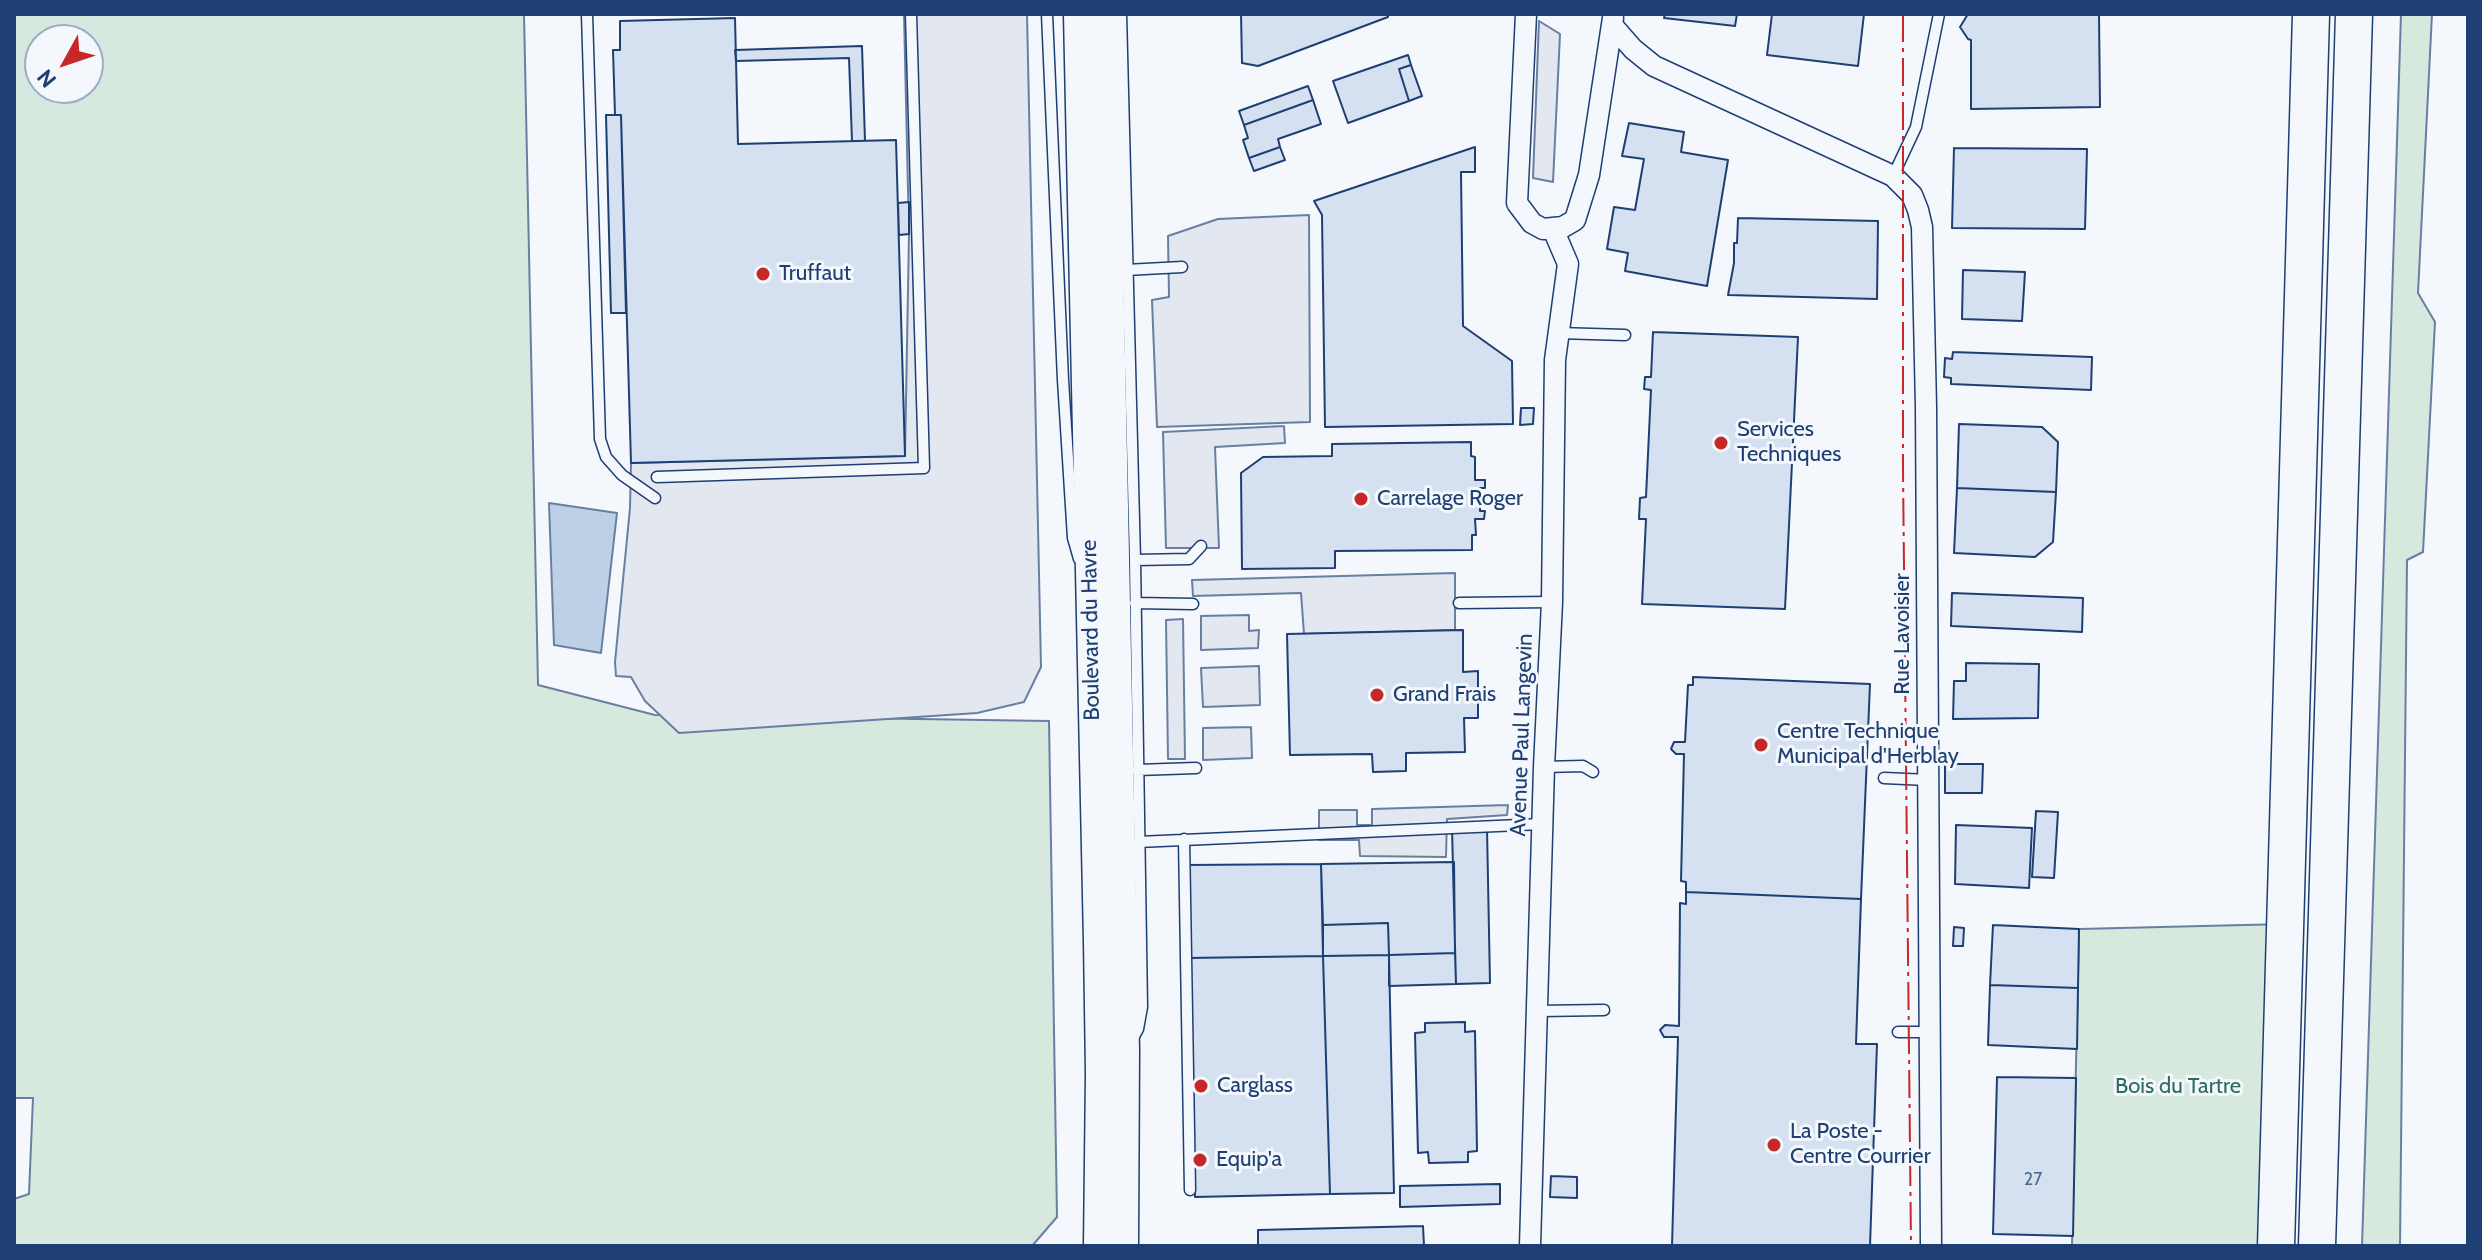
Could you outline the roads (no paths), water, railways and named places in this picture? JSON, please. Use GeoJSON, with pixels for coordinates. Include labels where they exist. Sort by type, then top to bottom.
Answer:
{"type":"FeatureCollection","features":[{"type":"Feature","properties":{"kind":"highway"},"geometry":{"type":"LineString","coordinates":[[2276,1246],[2311,14]]}},
{"type":"Feature","properties":{"kind":"highway"},"geometry":{"type":"LineString","coordinates":[[2317,1246],[2354,14]]}},
{"type":"Feature","properties":{"kind":"main road","name":"Boulevard du Havre"},"geometry":{"type":"LineString","coordinates":[[1078,14],[1100,1058],[1098,1246]]}},
{"type":"Feature","properties":{"kind":"main road","name":"Boulevard du Havre"},"geometry":{"type":"LineString","coordinates":[[1104,14],[1125,1051],[1124,1246]]}},
{"type":"Feature","properties":{"kind":"main road"},"geometry":{"type":"LineString","coordinates":[[1078,1246],[1099,1198]]}},
{"type":"Feature","properties":{"kind":"street"},"geometry":{"type":"LineString","coordinates":[[1526,14],[1517,203],[1532,223],[1543,229],[1563,227],[1575,220],[1589,175],[1613,20]]}},
{"type":"Feature","properties":{"kind":"street","name":"Rue Lavoisier"},"geometry":{"type":"LineString","coordinates":[[1613,20],[1633,49],[1654,66],[1893,176],[1912,195],[1922,227],[1931,1246]]}},
{"type":"Feature","properties":{"kind":"street","name":"Avenue Paul Langevin"},"geometry":{"type":"LineString","coordinates":[[1530,1246],[1558,333],[1568,264],[1553,229]]}},
{"type":"Feature","properties":{"kind":"lane"},"geometry":{"type":"LineString","coordinates":[[587,14],[600,439],[606,457],[622,475],[655,498]]}},
{"type":"Feature","properties":{"kind":"lane"},"geometry":{"type":"LineString","coordinates":[[657,477],[924,468],[911,14]]}},
{"type":"Feature","properties":{"kind":"lane"},"geometry":{"type":"LineString","coordinates":[[1047,14],[1073,538],[1090,600]]}},
{"type":"Feature","properties":{"kind":"lane"},"geometry":{"type":"LineString","coordinates":[[1121,14],[1135,560],[1142,1007],[1138,1029],[1125,1051]]}},
{"type":"Feature","properties":{"kind":"lane"},"geometry":{"type":"LineString","coordinates":[[1893,176],[1916,127],[1939,14]]}},
{"type":"Feature","properties":{"kind":"lane"},"geometry":{"type":"LineString","coordinates":[[1126,270],[1182,267]]}},
{"type":"Feature","properties":{"kind":"lane"},"geometry":{"type":"LineString","coordinates":[[1558,333],[1625,335]]}},
{"type":"Feature","properties":{"kind":"lane"},"geometry":{"type":"LineString","coordinates":[[1135,560],[1189,559],[1201,546]]}},
{"type":"Feature","properties":{"kind":"lane"},"geometry":{"type":"LineString","coordinates":[[1459,603],[1552,602]]}},
{"type":"Feature","properties":{"kind":"lane"},"geometry":{"type":"LineString","coordinates":[[1135,603],[1193,604]]}},
{"type":"Feature","properties":{"kind":"lane"},"geometry":{"type":"LineString","coordinates":[[1544,767],[1583,766],[1593,772]]}},
{"type":"Feature","properties":{"kind":"lane"},"geometry":{"type":"LineString","coordinates":[[1137,770],[1196,768]]}},
{"type":"Feature","properties":{"kind":"lane"},"geometry":{"type":"LineString","coordinates":[[1884,778],[1928,780]]}},
{"type":"Feature","properties":{"kind":"lane"},"geometry":{"type":"LineString","coordinates":[[1138,842],[1542,824]]}},
{"type":"Feature","properties":{"kind":"lane"},"geometry":{"type":"LineString","coordinates":[[1184,839],[1190,1190]]}},
{"type":"Feature","properties":{"kind":"lane"},"geometry":{"type":"LineString","coordinates":[[1539,1011],[1604,1010]]}},
{"type":"Feature","properties":{"kind":"lane"},"geometry":{"type":"LineString","coordinates":[[1898,1032],[1930,1032]]}},
{"type":"Feature","properties":{"kind":"water"},"geometry":{"type":"Polygon","coordinates":[[[549,503],[617,513],[601,653],[554,645],[549,503]]]}},
{"type":"Feature","properties":{"kind":"place","name":"Truffaut"},"geometry":{"type":"Point","coordinates":[763,274]}},
{"type":"Feature","properties":{"kind":"place","name":"Services Techniques"},"geometry":{"type":"Point","coordinates":[1721,443]}},
{"type":"Feature","properties":{"kind":"place","name":"Carrelage Roger"},"geometry":{"type":"Point","coordinates":[1361,499]}},
{"type":"Feature","properties":{"kind":"place","name":"Grand Frais"},"geometry":{"type":"Point","coordinates":[1377,695]}},
{"type":"Feature","properties":{"kind":"place","name":"Centre Technique Municipal d'Herblay"},"geometry":{"type":"Point","coordinates":[1761,745]}},
{"type":"Feature","properties":{"kind":"place","name":"Carglass"},"geometry":{"type":"Point","coordinates":[1201,1086]}},
{"type":"Feature","properties":{"kind":"place","name":"La Poste - Centre Courrier"},"geometry":{"type":"Point","coordinates":[1774,1145]}},
{"type":"Feature","properties":{"kind":"place","name":"Equip'a"},"geometry":{"type":"Point","coordinates":[1200,1160]}},
{"type":"Feature","properties":{"kind":"park label","name":"Bois du Tartre"},"geometry":{"type":"Point","coordinates":[2178,1087]}}]}
